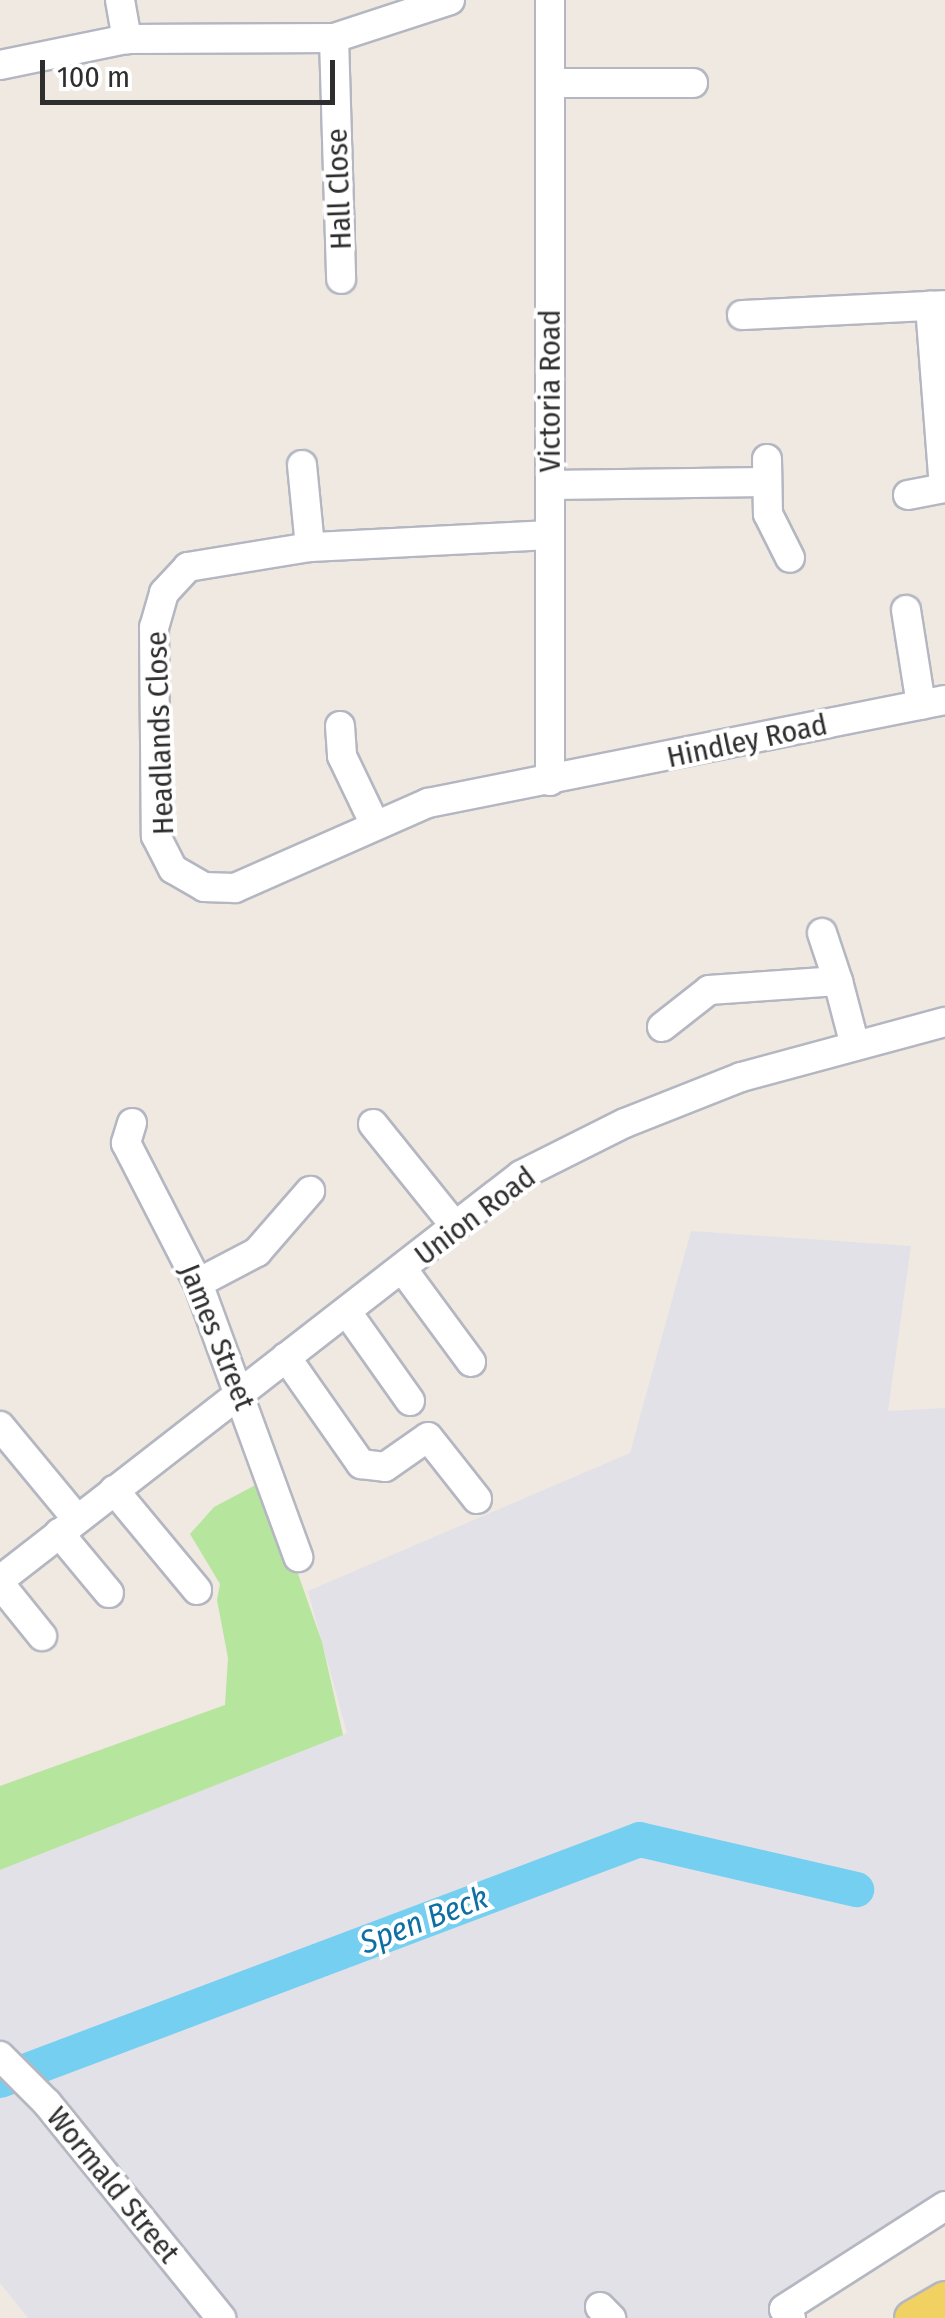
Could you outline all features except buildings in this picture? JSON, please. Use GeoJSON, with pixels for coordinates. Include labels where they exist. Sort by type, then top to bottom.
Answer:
{"type":"FeatureCollection","features":[{"type":"Feature","properties":{"kind":"main road"},"geometry":{"type":"LineString","coordinates":[[912,2318],[945,2299]]}},
{"type":"Feature","properties":{"kind":"street"},"geometry":{"type":"LineString","coordinates":[[120,0],[127,38]]}},
{"type":"Feature","properties":{"kind":"street"},"geometry":{"type":"LineString","coordinates":[[0,65],[127,38],[334,38],[450,0]]}},
{"type":"Feature","properties":{"kind":"street","name":"Victoria Road"},"geometry":{"type":"LineString","coordinates":[[550,0],[550,781]]}},
{"type":"Feature","properties":{"kind":"street","name":"Hall Close"},"geometry":{"type":"LineString","coordinates":[[334,38],[342,280]]}},
{"type":"Feature","properties":{"kind":"street"},"geometry":{"type":"LineString","coordinates":[[550,83],[693,83]]}},
{"type":"Feature","properties":{"kind":"street"},"geometry":{"type":"LineString","coordinates":[[742,316],[937,305],[944,488],[908,495]]}},
{"type":"Feature","properties":{"kind":"street"},"geometry":{"type":"LineString","coordinates":[[303,465],[310,547]]}},
{"type":"Feature","properties":{"kind":"street"},"geometry":{"type":"LineString","coordinates":[[550,485],[766,470],[768,514],[790,558]]}},
{"type":"Feature","properties":{"kind":"street","name":"Headlands Close"},"geometry":{"type":"LineString","coordinates":[[550,534],[310,547],[188,567],[164,594],[154,626],[156,836],[173,868],[204,887],[235,888],[428,802],[550,781]]}},
{"type":"Feature","properties":{"kind":"street"},"geometry":{"type":"LineString","coordinates":[[906,610],[933,703]]}},
{"type":"Feature","properties":{"kind":"street","name":"Hindley Road"},"geometry":{"type":"LineString","coordinates":[[550,781],[933,703]]}},
{"type":"Feature","properties":{"kind":"street"},"geometry":{"type":"LineString","coordinates":[[340,726],[342,756],[375,825]]}},
{"type":"Feature","properties":{"kind":"street"},"geometry":{"type":"LineString","coordinates":[[822,934],[855,1046]]}},
{"type":"Feature","properties":{"kind":"street"},"geometry":{"type":"LineString","coordinates":[[662,1027],[709,990],[838,981]]}},
{"type":"Feature","properties":{"kind":"street","name":"Union Road"},"geometry":{"type":"LineString","coordinates":[[42,1636],[2,1576],[404,1271],[520,1175],[624,1123],[741,1077],[945,1022]]}},
{"type":"Feature","properties":{"kind":"street","name":"James Street"},"geometry":{"type":"LineString","coordinates":[[132,1123],[126,1143],[198,1283],[242,1392],[298,1557]]}},
{"type":"Feature","properties":{"kind":"street"},"geometry":{"type":"LineString","coordinates":[[373,1124],[456,1226]]}},
{"type":"Feature","properties":{"kind":"street"},"geometry":{"type":"LineString","coordinates":[[198,1283],[257,1252],[310,1191]]}},
{"type":"Feature","properties":{"kind":"street"},"geometry":{"type":"LineString","coordinates":[[404,1271],[472,1362]]}},
{"type":"Feature","properties":{"kind":"street"},"geometry":{"type":"LineString","coordinates":[[347,1312],[410,1401]]}},
{"type":"Feature","properties":{"kind":"street"},"geometry":{"type":"LineString","coordinates":[[286,1357],[361,1464],[385,1467],[428,1438],[477,1499]]}},
{"type":"Feature","properties":{"kind":"street"},"geometry":{"type":"LineString","coordinates":[[0,1426],[109,1593]]}},
{"type":"Feature","properties":{"kind":"street"},"geometry":{"type":"LineString","coordinates":[[114,1490],[197,1590]]}},
{"type":"Feature","properties":{"kind":"street","name":"Wormald Street"},"geometry":{"type":"LineString","coordinates":[[4,2060],[46,2103],[220,2318]]}},
{"type":"Feature","properties":{"kind":"street"},"geometry":{"type":"LineString","coordinates":[[787,2313],[945,2206]]}},
{"type":"Feature","properties":{"kind":"shaded area"},"geometry":{"type":"Polygon","coordinates":[[[691,1231],[911,1246],[888,1411],[945,1408],[945,2190],[774,2297],[786,2318],[28,2318],[0,2283],[0,1870],[347,1733],[308,1591],[630,1453],[691,1231]]]}},
{"type":"Feature","properties":{"kind":"green space"},"geometry":{"type":"Polygon","coordinates":[[[265,1480],[322,1642],[343,1735],[0,1870],[0,1786],[225,1705],[228,1658],[217,1600],[220,1584],[190,1534],[214,1507],[265,1480]]]}},
{"type":"Feature","properties":{"kind":"waterway","name":"Spen Beck"},"geometry":{"type":"LineString","coordinates":[[0,2080],[639,1839],[856,1889]]}}]}
